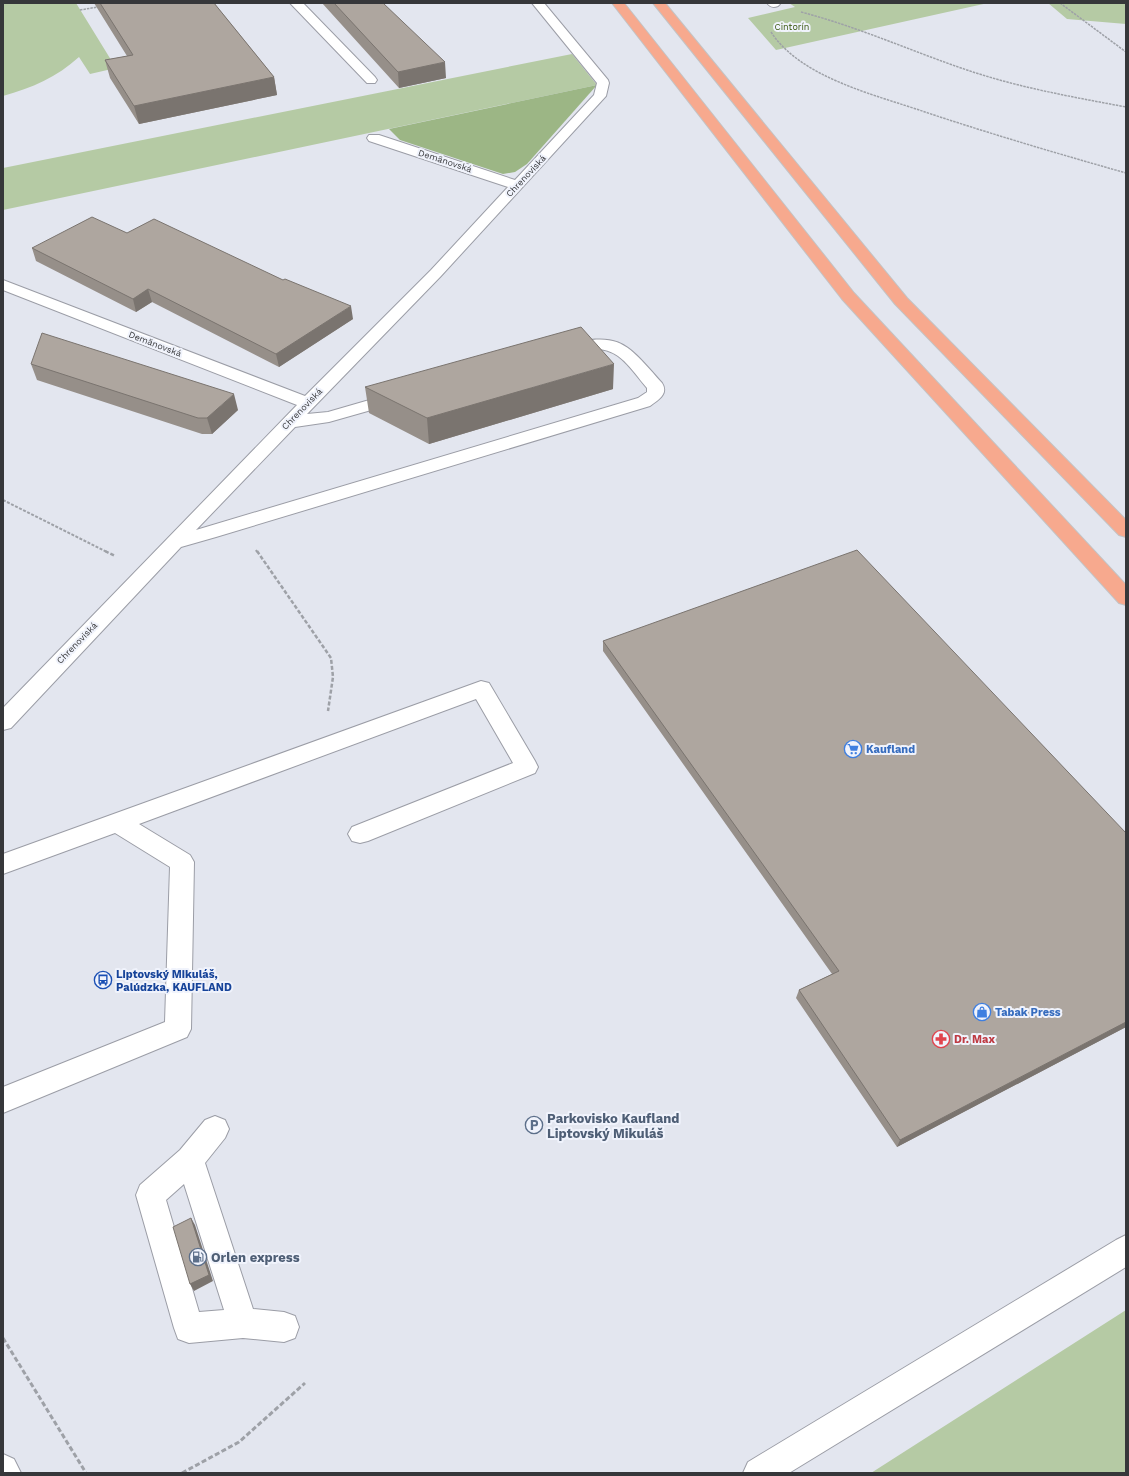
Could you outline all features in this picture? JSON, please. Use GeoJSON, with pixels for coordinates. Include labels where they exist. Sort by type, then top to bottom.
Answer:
{"type":"FeatureCollection","features":[{"type":"Feature","properties":{"kind":"main road"},"geometry":{"type":"LineString","coordinates":[[618,3],[848,296],[1126,598]]}},
{"type":"Feature","properties":{"kind":"main road"},"geometry":{"type":"LineString","coordinates":[[659,3],[901,301],[1126,531]]}},
{"type":"Feature","properties":{"kind":"street"},"geometry":{"type":"LineString","coordinates":[[296,3],[371,80]]}},
{"type":"Feature","properties":{"kind":"street","name":"Chrenoviská"},"geometry":{"type":"LineString","coordinates":[[3,722],[289,422],[436,273],[600,96],[603,83],[538,3]]}},
{"type":"Feature","properties":{"kind":"street","name":"Demänovská"},"geometry":{"type":"LineString","coordinates":[[374,138],[517,185]]}},
{"type":"Feature","properties":{"kind":"street","name":"Demänovská"},"geometry":{"type":"LineString","coordinates":[[3,285],[308,403]]}},
{"type":"Feature","properties":{"kind":"street"},"geometry":{"type":"LineString","coordinates":[[174,542],[239,524],[644,402],[652,398],[656,392],[656,387],[651,381],[622,349],[614,345],[591,343],[549,354]]}},
{"type":"Feature","properties":{"kind":"street"},"geometry":{"type":"LineString","coordinates":[[289,422],[330,417],[413,393]]}},
{"type":"Feature","properties":{"kind":"street"},"geometry":{"type":"LineString","coordinates":[[3,864],[481,689],[526,767],[360,834]]}},
{"type":"Feature","properties":{"kind":"street"},"geometry":{"type":"LineString","coordinates":[[3,1100],[178,1029],[182,862],[118,823]]}},
{"type":"Feature","properties":{"kind":"street"},"geometry":{"type":"LineString","coordinates":[[215,1130],[190,1160],[150,1195],[189,1328],[243,1323],[284,1327]]}},
{"type":"Feature","properties":{"kind":"street"},"geometry":{"type":"LineString","coordinates":[[190,1160],[243,1323]]}},
{"type":"Feature","properties":{"kind":"street"},"geometry":{"type":"LineString","coordinates":[[759,1473],[1126,1250]]}},
{"type":"Feature","properties":{"kind":"path"},"geometry":{"type":"LineString","coordinates":[[1060,3],[1126,52]]}},
{"type":"Feature","properties":{"kind":"path"},"geometry":{"type":"LineString","coordinates":[[773,4],[829,19],[919,53],[996,79],[1026,87],[1126,107]]}},
{"type":"Feature","properties":{"kind":"path"},"geometry":{"type":"LineString","coordinates":[[80,10],[103,6]]}},
{"type":"Feature","properties":{"kind":"path"},"geometry":{"type":"LineString","coordinates":[[770,32],[783,47],[797,57],[845,85],[954,122],[1126,173]]}},
{"type":"Feature","properties":{"kind":"path"},"geometry":{"type":"LineString","coordinates":[[3,500],[146,571]]}},
{"type":"Feature","properties":{"kind":"path"},"geometry":{"type":"LineString","coordinates":[[239,524],[331,658],[333,677],[321,748]]}},
{"type":"Feature","properties":{"kind":"path"},"geometry":{"type":"LineString","coordinates":[[3,1338],[86,1473]]}},
{"type":"Feature","properties":{"kind":"path"},"geometry":{"type":"LineString","coordinates":[[182,1473],[240,1442],[306,1383]]}},
{"type":"Feature","properties":{"kind":"green space"},"geometry":{"type":"Polygon","coordinates":[[[3,3],[76,3],[116,68],[90,74],[79,57],[71,64],[44,81],[3,96],[3,3]]]}},
{"type":"Feature","properties":{"kind":"green space","name":"Cintorín"},"geometry":{"type":"Polygon","coordinates":[[[789,3],[988,3],[776,50],[748,18],[795,7],[789,3]]]}},
{"type":"Feature","properties":{"kind":"green space"},"geometry":{"type":"Polygon","coordinates":[[[1048,3],[1126,3],[1126,24],[1067,19],[1048,3]]]}},
{"type":"Feature","properties":{"kind":"green space"},"geometry":{"type":"Polygon","coordinates":[[[572,54],[597,85],[3,210],[3,168],[572,54]]]}},
{"type":"Feature","properties":{"kind":"green space"},"geometry":{"type":"Polygon","coordinates":[[[597,85],[527,164],[515,172],[503,174],[400,140],[389,129],[597,85]]]}},
{"type":"Feature","properties":{"kind":"green space"},"geometry":{"type":"Polygon","coordinates":[[[1126,1310],[1126,1473],[871,1473],[1126,1310]]]}},
{"type":"Feature","properties":{"kind":"building"},"geometry":{"type":"Polygon","coordinates":[[[100,3],[214,3],[274,77],[134,106],[105,60],[133,55],[100,3]]]}},
{"type":"Feature","properties":{"kind":"building"},"geometry":{"type":"Polygon","coordinates":[[[334,3],[383,3],[445,62],[398,72],[334,3]]]}},
{"type":"Feature","properties":{"kind":"building"},"geometry":{"type":"Polygon","coordinates":[[[92,217],[127,233],[154,219],[283,280],[285,279],[351,306],[276,354],[148,289],[133,299],[32,248],[92,217]]]}},
{"type":"Feature","properties":{"kind":"building"},"geometry":{"type":"Polygon","coordinates":[[[581,327],[614,364],[427,418],[365,387],[581,327]]]}},
{"type":"Feature","properties":{"kind":"building"},"geometry":{"type":"Polygon","coordinates":[[[42,333],[234,394],[207,418],[198,418],[31,364],[42,333]]]}},
{"type":"Feature","properties":{"kind":"building","name":"Kaufland"},"geometry":{"type":"Polygon","coordinates":[[[857,550],[1126,833],[1126,1022],[900,1140],[799,990],[839,971],[603,641],[857,550]]]}},
{"type":"Feature","properties":{"kind":"building"},"geometry":{"type":"Polygon","coordinates":[[[191,1218],[209,1275],[190,1284],[173,1227],[191,1218]]]}},
{"type":"Feature","properties":{"kind":"place","name":"Kaufland"},"geometry":{"type":"Point","coordinates":[853,749]}},
{"type":"Feature","properties":{"kind":"place","name":"Liptovský Mikuláš, Palúdzka, KAUFLAND"},"geometry":{"type":"Point","coordinates":[103,980]}},
{"type":"Feature","properties":{"kind":"place","name":"Tabak Press"},"geometry":{"type":"Point","coordinates":[982,1012]}},
{"type":"Feature","properties":{"kind":"place","name":"Dr. Max"},"geometry":{"type":"Point","coordinates":[941,1039]}},
{"type":"Feature","properties":{"kind":"place","name":"Parkovisko Kaufland Liptovský Mikuláš"},"geometry":{"type":"Point","coordinates":[534,1125]}},
{"type":"Feature","properties":{"kind":"place","name":"Orlen express"},"geometry":{"type":"Point","coordinates":[198,1257]}}]}
